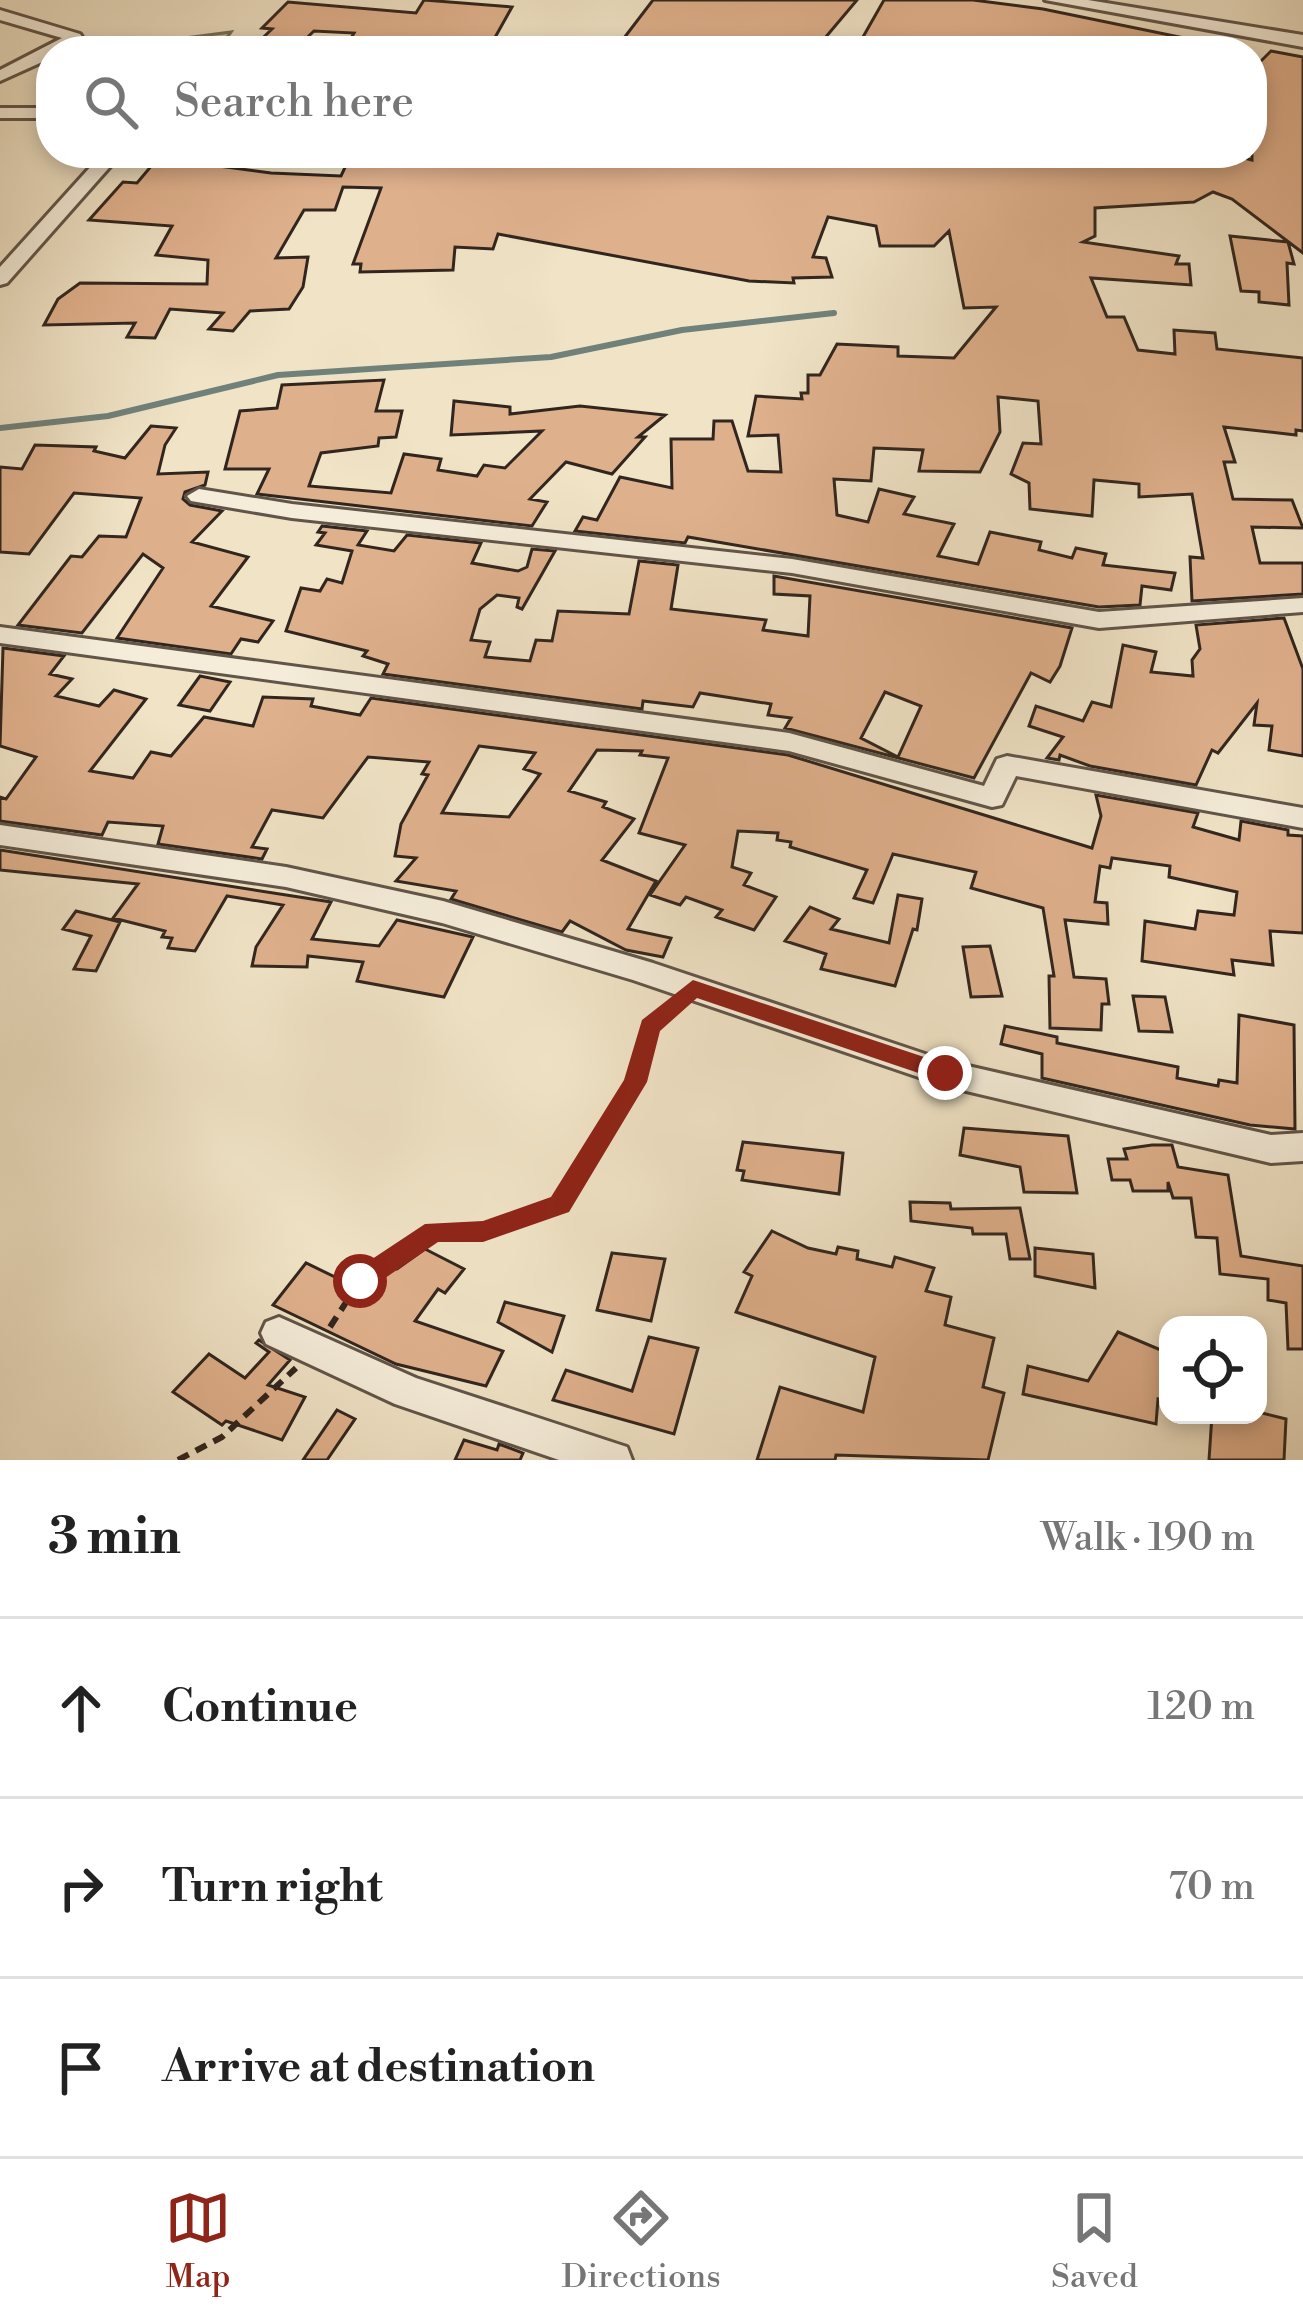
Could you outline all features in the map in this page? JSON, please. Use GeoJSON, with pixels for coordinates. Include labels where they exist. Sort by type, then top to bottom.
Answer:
{"type":"FeatureCollection","features":[{"type":"Feature","properties":{"kind":"street"},"geometry":{"type":"LineString","coordinates":[[1054,0],[1303,41]]}},
{"type":"Feature","properties":{"kind":"street"},"geometry":{"type":"LineString","coordinates":[[0,15],[71,36]]}},
{"type":"Feature","properties":{"kind":"street"},"geometry":{"type":"LineString","coordinates":[[0,76],[36,59]]}},
{"type":"Feature","properties":{"kind":"street"},"geometry":{"type":"LineString","coordinates":[[0,113],[36,113]]}},
{"type":"Feature","properties":{"kind":"street"},"geometry":{"type":"LineString","coordinates":[[0,279],[100,168]]}},
{"type":"Feature","properties":{"kind":"street"},"geometry":{"type":"LineString","coordinates":[[199,496],[292,511],[792,566],[1099,620],[1303,605]]}},
{"type":"Feature","properties":{"kind":"street"},"geometry":{"type":"LineString","coordinates":[[0,635],[196,668],[394,685],[794,743],[992,798],[1007,765],[1303,818]]}},
{"type":"Feature","properties":{"kind":"street"},"geometry":{"type":"LineString","coordinates":[[0,836],[286,877],[443,912],[693,988],[945,1073],[1270,1149],[1303,1148]]}},
{"type":"Feature","properties":{"kind":"street"},"geometry":{"type":"LineString","coordinates":[[279,1333],[408,1392],[614,1460]]}},
{"type":"Feature","properties":{"kind":"path"},"geometry":{"type":"LineString","coordinates":[[178,1460],[222,1437],[314,1350],[360,1281],[398,1252],[434,1232],[483,1232],[560,1204],[635,1082],[650,1027],[693,988]]}},
{"type":"Feature","properties":{"kind":"building"},"geometry":{"type":"Polygon","coordinates":[[[424,0],[512,7],[496,36],[352,36],[314,31],[309,36],[265,36],[272,29],[262,28],[288,2],[416,13],[424,0]]]}},
{"type":"Feature","properties":{"kind":"building"},"geometry":{"type":"Polygon","coordinates":[[[653,0],[857,0],[827,36],[625,36],[653,0]]]}},
{"type":"Feature","properties":{"kind":"building"},"geometry":{"type":"Polygon","coordinates":[[[884,0],[973,0],[1174,36],[864,36],[884,0]]]}},
{"type":"Feature","properties":{"kind":"building"},"geometry":{"type":"Polygon","coordinates":[[[1271,51],[1303,57],[1303,253],[1232,199],[1213,192],[1194,202],[1095,208],[1095,236],[1083,242],[1179,256],[1176,264],[1189,264],[1191,285],[1091,278],[1107,317],[1124,317],[1138,350],[1175,354],[1174,330],[1215,333],[1217,349],[1303,358],[1303,431],[1296,430],[1296,435],[1224,427],[1235,462],[1224,462],[1233,499],[1292,500],[1303,528],[1252,527],[1260,563],[1303,563],[1303,594],[1192,601],[1190,557],[1203,558],[1192,494],[1139,497],[1139,484],[1094,480],[1092,516],[1030,509],[1029,483],[1011,474],[1023,443],[1041,444],[1038,401],[998,397],[1000,432],[980,472],[919,471],[923,450],[874,448],[871,481],[834,479],[837,515],[868,522],[879,489],[914,497],[904,514],[954,524],[938,556],[978,564],[990,532],[1041,542],[1039,550],[1072,558],[1076,548],[1106,554],[1103,565],[1175,573],[1171,590],[1142,586],[1140,605],[1099,607],[688,537],[685,543],[575,531],[583,517],[597,520],[620,477],[672,488],[671,439],[713,439],[714,421],[732,421],[748,471],[781,472],[778,435],[748,436],[756,396],[802,399],[801,393],[808,393],[808,375],[820,375],[837,344],[898,347],[898,356],[954,358],[996,307],[964,308],[949,231],[934,246],[880,246],[876,226],[828,217],[813,257],[826,258],[832,277],[793,278],[794,283],[749,281],[498,234],[493,249],[455,247],[453,270],[360,272],[361,264],[353,264],[381,188],[343,187],[335,210],[304,210],[276,258],[308,257],[303,287],[289,309],[250,311],[233,331],[209,329],[223,313],[170,309],[155,338],[127,337],[135,323],[44,325],[58,299],[80,283],[207,284],[208,260],[156,255],[172,226],[89,220],[123,182],[137,183],[150,168],[341,176],[345,168],[1267,168],[1267,55],[1271,51]]]}},
{"type":"Feature","properties":{"kind":"building"},"geometry":{"type":"Polygon","coordinates":[[[1230,236],[1288,242],[1294,264],[1287,263],[1289,305],[1259,302],[1259,292],[1241,291],[1230,236]]]}},
{"type":"Feature","properties":{"kind":"building"},"geometry":{"type":"Polygon","coordinates":[[[384,380],[376,411],[402,411],[396,437],[379,438],[378,446],[321,453],[309,486],[391,493],[404,454],[441,459],[438,470],[477,476],[484,465],[505,468],[542,431],[451,435],[454,401],[510,407],[510,414],[580,406],[665,415],[638,437],[645,437],[612,474],[566,462],[530,499],[547,502],[532,526],[257,494],[269,469],[225,469],[240,411],[277,408],[282,385],[384,380]]]}},
{"type":"Feature","properties":{"kind":"building"},"geometry":{"type":"Polygon","coordinates":[[[151,426],[176,428],[165,445],[158,474],[208,472],[205,485],[185,492],[183,499],[190,505],[222,511],[192,542],[248,557],[211,606],[273,621],[258,642],[241,639],[231,654],[117,638],[163,568],[143,554],[82,633],[18,625],[71,556],[82,557],[99,536],[126,537],[141,498],[74,493],[29,554],[0,552],[0,467],[22,469],[35,445],[96,447],[94,451],[125,458],[151,426]]]}},
{"type":"Feature","properties":{"kind":"building"},"geometry":{"type":"Polygon","coordinates":[[[322,526],[367,531],[358,545],[394,551],[407,535],[481,543],[472,563],[518,571],[527,567],[532,549],[555,551],[522,609],[517,607],[519,598],[497,595],[480,609],[471,640],[490,642],[485,657],[530,661],[536,640],[552,641],[558,611],[629,614],[639,561],[678,565],[671,609],[766,620],[763,630],[808,636],[810,596],[774,594],[774,576],[1072,628],[1050,682],[1031,673],[974,778],[785,728],[791,718],[768,715],[771,704],[700,693],[693,707],[643,701],[642,709],[383,674],[388,664],[363,656],[367,651],[286,631],[301,588],[320,591],[327,579],[342,583],[352,551],[316,545],[325,533],[318,532],[322,526]],[[885,692],[861,738],[898,757],[921,706],[885,692]]]}},
{"type":"Feature","properties":{"kind":"building"},"geometry":{"type":"Polygon","coordinates":[[[1284,618],[1303,669],[1303,756],[1269,750],[1272,726],[1254,725],[1257,703],[1218,753],[1212,750],[1196,785],[1090,766],[1060,755],[1059,760],[1047,758],[1063,737],[1029,726],[1036,706],[1083,721],[1092,702],[1111,707],[1123,645],[1156,652],[1151,672],[1193,676],[1192,660],[1200,649],[1196,625],[1284,618]]]}},
{"type":"Feature","properties":{"kind":"building"},"geometry":{"type":"Polygon","coordinates":[[[3,648],[64,656],[50,674],[72,679],[56,696],[99,706],[114,690],[146,699],[90,771],[133,778],[151,752],[171,756],[204,717],[253,726],[263,697],[313,699],[311,706],[360,715],[371,698],[788,755],[1092,848],[1101,816],[1096,795],[1198,813],[1193,827],[1239,840],[1241,821],[1303,836],[1303,933],[1270,931],[1273,965],[1232,960],[1234,975],[1142,961],[1145,921],[1195,929],[1198,911],[1234,915],[1237,892],[1169,877],[1170,866],[1112,858],[1110,868],[1100,866],[1095,902],[1107,903],[1108,924],[1065,920],[1074,977],[1106,979],[1109,1004],[1102,1004],[1101,1030],[1050,1028],[1049,976],[1054,976],[1043,908],[971,888],[976,872],[893,854],[873,903],[854,898],[867,870],[790,847],[791,842],[777,840],[778,833],[738,831],[732,867],[751,873],[744,885],[776,897],[754,930],[716,917],[722,910],[686,897],[680,905],[650,895],[685,845],[639,833],[668,758],[640,755],[642,751],[597,750],[569,791],[606,802],[603,807],[634,819],[602,860],[656,881],[628,929],[671,938],[663,957],[626,950],[570,921],[562,932],[451,899],[456,891],[396,881],[416,858],[395,856],[401,824],[428,775],[422,774],[429,762],[368,757],[323,818],[272,810],[252,847],[267,849],[262,859],[158,844],[163,826],[108,822],[102,835],[0,821],[0,797],[6,799],[36,757],[0,746],[3,648]],[[479,746],[442,813],[509,817],[540,774],[524,769],[535,753],[479,746]]]}},
{"type":"Feature","properties":{"kind":"building"},"geometry":{"type":"Polygon","coordinates":[[[200,676],[230,682],[210,711],[179,705],[200,676]]]}},
{"type":"Feature","properties":{"kind":"building"},"geometry":{"type":"Polygon","coordinates":[[[0,850],[331,902],[312,939],[379,946],[397,920],[473,937],[444,997],[357,981],[363,962],[308,956],[307,967],[252,966],[256,947],[283,905],[227,896],[195,951],[168,948],[172,938],[162,937],[165,931],[113,918],[138,884],[0,870],[0,850]]]}},
{"type":"Feature","properties":{"kind":"building"},"geometry":{"type":"Polygon","coordinates":[[[898,895],[922,899],[917,930],[913,929],[895,986],[821,969],[826,954],[785,941],[810,907],[839,919],[831,929],[889,943],[898,895]]]}},
{"type":"Feature","properties":{"kind":"building"},"geometry":{"type":"Polygon","coordinates":[[[76,911],[120,922],[96,971],[74,969],[91,936],[63,929],[76,911]]]}},
{"type":"Feature","properties":{"kind":"building"},"geometry":{"type":"Polygon","coordinates":[[[990,946],[1002,996],[971,997],[963,947],[990,946]]]}},
{"type":"Feature","properties":{"kind":"building"},"geometry":{"type":"Polygon","coordinates":[[[1133,996],[1165,997],[1172,1032],[1139,1031],[1133,996]]]}},
{"type":"Feature","properties":{"kind":"building"},"geometry":{"type":"Polygon","coordinates":[[[1239,1015],[1294,1025],[1295,1129],[1250,1125],[1042,1078],[1042,1054],[1001,1044],[1005,1026],[1057,1037],[1057,1043],[1178,1067],[1177,1078],[1218,1086],[1219,1080],[1237,1083],[1239,1015]]]}},
{"type":"Feature","properties":{"kind":"building"},"geometry":{"type":"Polygon","coordinates":[[[964,1128],[1068,1136],[1077,1193],[1024,1192],[1020,1167],[960,1155],[964,1128]]]}},
{"type":"Feature","properties":{"kind":"building"},"geometry":{"type":"Polygon","coordinates":[[[743,1142],[843,1153],[839,1194],[742,1180],[744,1171],[737,1170],[743,1142]]]}},
{"type":"Feature","properties":{"kind":"building"},"geometry":{"type":"Polygon","coordinates":[[[1172,1145],[1178,1167],[1228,1175],[1241,1256],[1303,1266],[1303,1349],[1288,1349],[1286,1303],[1268,1300],[1268,1279],[1220,1274],[1217,1238],[1196,1237],[1191,1198],[1173,1198],[1168,1182],[1168,1191],[1133,1191],[1130,1180],[1112,1180],[1108,1159],[1127,1159],[1124,1149],[1172,1145]]]}},
{"type":"Feature","properties":{"kind":"building"},"geometry":{"type":"Polygon","coordinates":[[[910,1202],[950,1203],[951,1209],[1020,1208],[1030,1259],[1010,1259],[1006,1234],[973,1234],[972,1228],[911,1221],[910,1202]]]}},
{"type":"Feature","properties":{"kind":"building"},"geometry":{"type":"Polygon","coordinates":[[[772,1231],[808,1248],[836,1254],[838,1247],[858,1251],[857,1259],[892,1267],[895,1257],[934,1268],[926,1291],[951,1297],[945,1325],[994,1338],[983,1387],[1004,1393],[988,1460],[836,1455],[835,1460],[757,1460],[780,1387],[863,1412],[875,1357],[736,1312],[752,1276],[744,1272],[772,1231]]]}},
{"type":"Feature","properties":{"kind":"building"},"geometry":{"type":"Polygon","coordinates":[[[1035,1248],[1093,1254],[1095,1288],[1035,1276],[1035,1248]]]}},
{"type":"Feature","properties":{"kind":"building"},"geometry":{"type":"Polygon","coordinates":[[[425,1249],[464,1269],[445,1293],[438,1289],[415,1321],[503,1351],[486,1386],[396,1364],[273,1305],[306,1263],[366,1292],[393,1266],[397,1269],[425,1249]]]}},
{"type":"Feature","properties":{"kind":"building"},"geometry":{"type":"Polygon","coordinates":[[[612,1253],[665,1259],[651,1321],[597,1310],[612,1253]]]}},
{"type":"Feature","properties":{"kind":"building"},"geometry":{"type":"Polygon","coordinates":[[[505,1302],[564,1316],[552,1352],[498,1322],[505,1302]]]}},
{"type":"Feature","properties":{"kind":"building"},"geometry":{"type":"Polygon","coordinates":[[[1118,1332],[1159,1349],[1156,1424],[1023,1394],[1028,1366],[1088,1381],[1118,1332]]]}},
{"type":"Feature","properties":{"kind":"building"},"geometry":{"type":"Polygon","coordinates":[[[649,1337],[698,1348],[674,1434],[553,1400],[566,1370],[632,1391],[649,1337]]]}},
{"type":"Feature","properties":{"kind":"building"},"geometry":{"type":"Polygon","coordinates":[[[259,1340],[290,1360],[268,1385],[305,1397],[282,1440],[226,1421],[222,1425],[173,1392],[209,1354],[245,1378],[269,1352],[256,1343],[259,1340]]]}},
{"type":"Feature","properties":{"kind":"building"},"geometry":{"type":"Polygon","coordinates":[[[337,1410],[355,1419],[327,1460],[303,1460],[337,1410]]]}},
{"type":"Feature","properties":{"kind":"building"},"geometry":{"type":"Polygon","coordinates":[[[1267,1414],[1286,1419],[1284,1460],[1209,1460],[1211,1424],[1267,1424],[1267,1414]]]}},
{"type":"Feature","properties":{"kind":"building"},"geometry":{"type":"Polygon","coordinates":[[[464,1440],[497,1450],[499,1444],[523,1453],[520,1460],[455,1460],[464,1440]]]}},
{"type":"Feature","properties":{"kind":"waterway"},"geometry":{"type":"LineString","coordinates":[[0,428],[108,416],[278,375],[551,357],[682,330],[834,313]]}},
{"type":"Feature","properties":{"kind":"route"},"geometry":{"type":"LineString","coordinates":[[360,1281],[434,1232],[483,1232],[523,1222],[560,1204],[635,1082],[650,1027],[693,988],[945,1073]]}}]}
